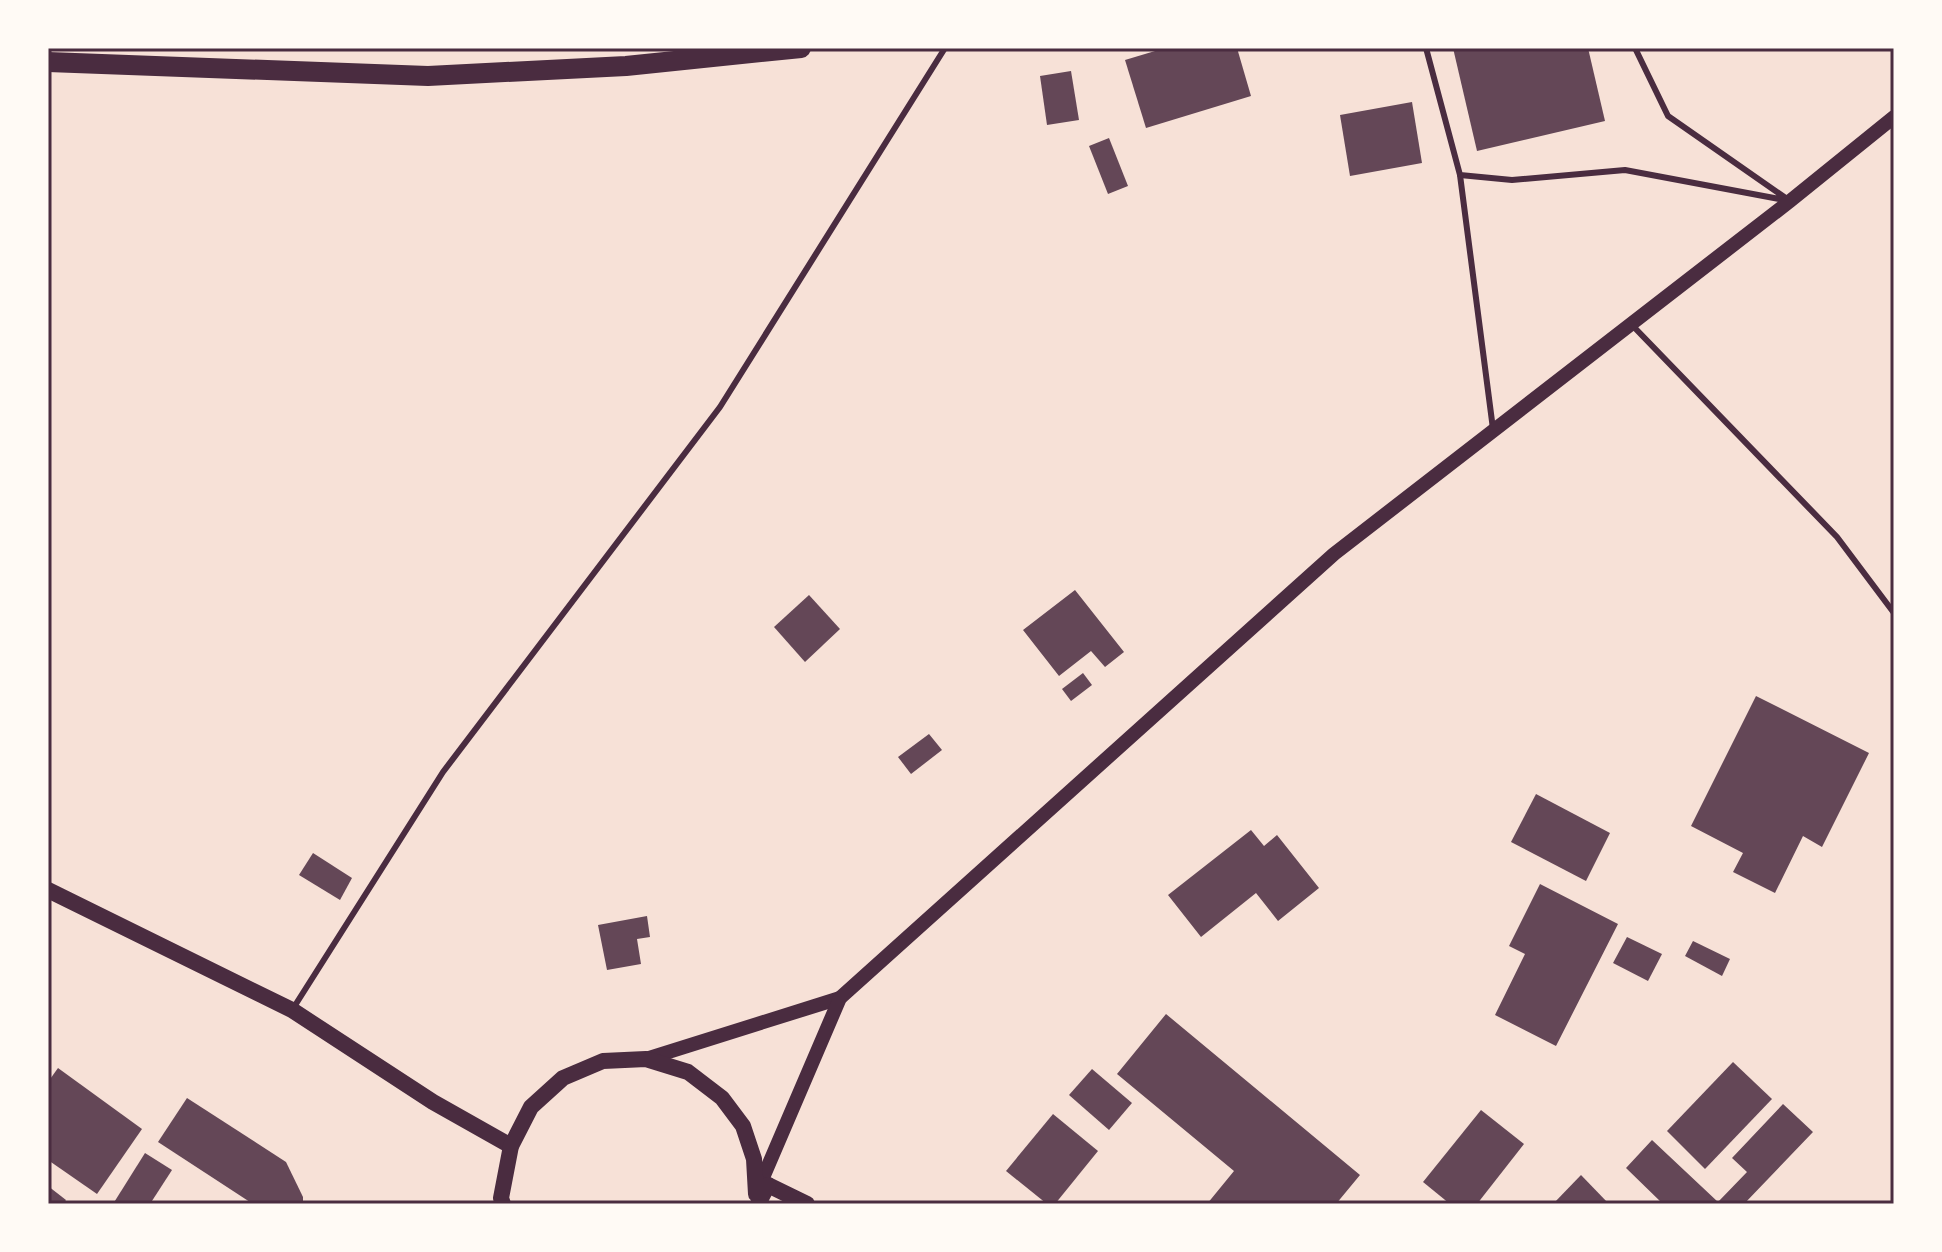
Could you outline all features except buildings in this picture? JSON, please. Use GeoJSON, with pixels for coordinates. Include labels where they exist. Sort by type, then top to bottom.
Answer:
{"type":"FeatureCollection","features":[{"type":"Feature","properties":{"kind":"main road"},"geometry":{"type":"LineString","coordinates":[[48,62],[428,76],[626,66],[801,48]]}},
{"type":"Feature","properties":{"kind":"main road"},"geometry":{"type":"LineString","coordinates":[[48,890],[292,1010],[433,1102],[511,1146]]}},
{"type":"Feature","properties":{"kind":"main road"},"geometry":{"type":"LineString","coordinates":[[500,1202],[511,1146],[531,1107],[563,1078],[603,1061],[646,1059],[688,1072],[722,1098],[743,1126],[761,1194],[807,1204]]}},
{"type":"Feature","properties":{"kind":"street"},"geometry":{"type":"LineString","coordinates":[[646,1059],[840,998],[1334,554],[1894,117]]}},
{"type":"Feature","properties":{"kind":"street"},"geometry":{"type":"LineString","coordinates":[[761,1194],[840,998]]}},
{"type":"Feature","properties":{"kind":"lane"},"geometry":{"type":"LineString","coordinates":[[292,1010],[443,772],[720,407],[945,48]]}},
{"type":"Feature","properties":{"kind":"lane"},"geometry":{"type":"LineString","coordinates":[[1426,48],[1460,175],[1493,431]]}},
{"type":"Feature","properties":{"kind":"lane"},"geometry":{"type":"LineString","coordinates":[[1635,48],[1668,116],[1790,201]]}},
{"type":"Feature","properties":{"kind":"lane"},"geometry":{"type":"LineString","coordinates":[[1460,175],[1512,180],[1625,170],[1790,201]]}},
{"type":"Feature","properties":{"kind":"lane"},"geometry":{"type":"LineString","coordinates":[[1631,324],[1837,537],[1894,613]]}}]}
